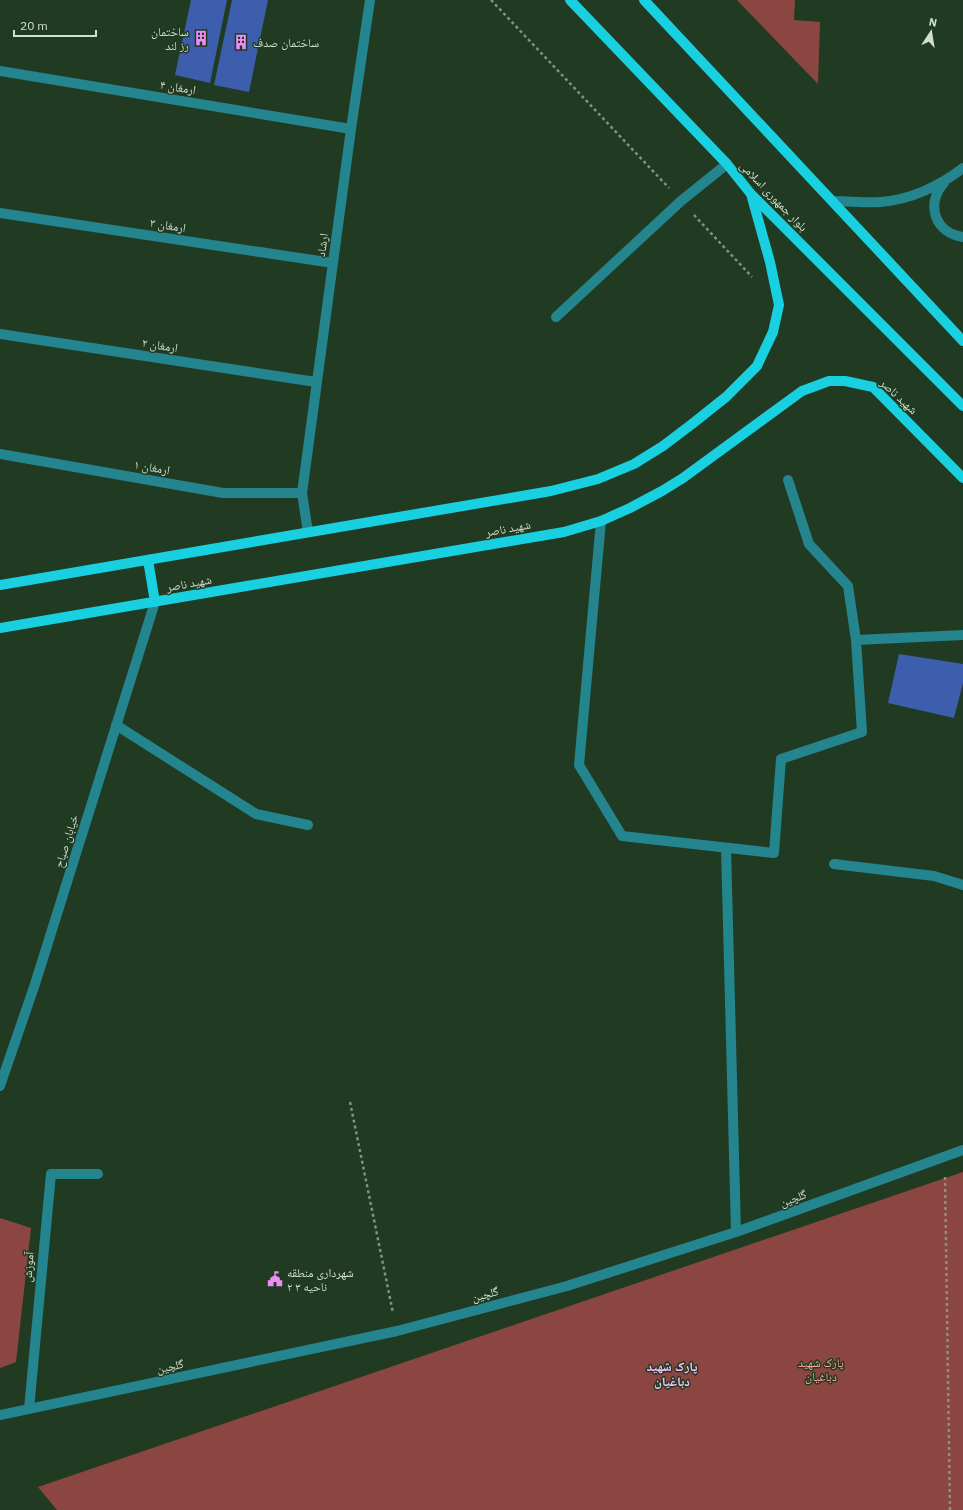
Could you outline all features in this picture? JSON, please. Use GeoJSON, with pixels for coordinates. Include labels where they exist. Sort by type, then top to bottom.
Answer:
{"type":"FeatureCollection","features":[{"type":"Feature","properties":{"kind":"main road","name":"بلوار جمهوری اسلامی"},"geometry":{"type":"LineString","coordinates":[[570,0],[727,164],[752,194],[963,406]]}},
{"type":"Feature","properties":{"kind":"main road"},"geometry":{"type":"LineString","coordinates":[[644,0],[833,200],[963,341]]}},
{"type":"Feature","properties":{"kind":"main road"},"geometry":{"type":"LineString","coordinates":[[0,585],[551,491],[598,479],[634,464],[663,446],[726,397],[757,366],[773,332],[779,305],[770,262],[752,194]]}},
{"type":"Feature","properties":{"kind":"main road","name":"شهید ناصر"},"geometry":{"type":"LineString","coordinates":[[0,628],[564,532],[600,521],[630,508],[662,491],[683,478],[802,391],[829,381],[845,381],[874,387],[963,478]]}},
{"type":"Feature","properties":{"kind":"main road"},"geometry":{"type":"LineString","coordinates":[[951,466],[963,471]]}},
{"type":"Feature","properties":{"kind":"main road"},"geometry":{"type":"LineString","coordinates":[[148,560],[155,602]]}},
{"type":"Feature","properties":{"kind":"street","name":"ارشاد"},"geometry":{"type":"LineString","coordinates":[[308,532],[302,493],[316,382],[370,0]]}},
{"type":"Feature","properties":{"kind":"street","name":"ارمغان ۴"},"geometry":{"type":"LineString","coordinates":[[0,71],[351,129]]}},
{"type":"Feature","properties":{"kind":"street"},"geometry":{"type":"LineString","coordinates":[[556,317],[681,201],[727,164]]}},
{"type":"Feature","properties":{"kind":"street"},"geometry":{"type":"LineString","coordinates":[[963,168],[945,182],[938,190],[934,200],[934,211],[937,222],[944,230],[954,236],[963,238]]}},
{"type":"Feature","properties":{"kind":"street"},"geometry":{"type":"LineString","coordinates":[[833,200],[881,202],[907,197],[945,182]]}},
{"type":"Feature","properties":{"kind":"street","name":"ارمغان ۳"},"geometry":{"type":"LineString","coordinates":[[0,213],[333,263]]}},
{"type":"Feature","properties":{"kind":"street","name":"ارمغان ۲"},"geometry":{"type":"LineString","coordinates":[[0,334],[316,382]]}},
{"type":"Feature","properties":{"kind":"street","name":"ارمغان ۱"},"geometry":{"type":"LineString","coordinates":[[0,454],[223,492],[302,493]]}},
{"type":"Feature","properties":{"kind":"street"},"geometry":{"type":"LineString","coordinates":[[600,521],[579,765],[622,836],[774,853],[781,759],[862,732],[856,640],[848,586],[809,544],[788,480]]}},
{"type":"Feature","properties":{"kind":"street","name":"خیابان صباح"},"geometry":{"type":"LineString","coordinates":[[0,1086],[35,984],[155,602]]}},
{"type":"Feature","properties":{"kind":"street"},"geometry":{"type":"LineString","coordinates":[[856,640],[963,635]]}},
{"type":"Feature","properties":{"kind":"street"},"geometry":{"type":"LineString","coordinates":[[116,725],[256,814],[308,825]]}},
{"type":"Feature","properties":{"kind":"street"},"geometry":{"type":"LineString","coordinates":[[726,848],[736,1232]]}},
{"type":"Feature","properties":{"kind":"street"},"geometry":{"type":"LineString","coordinates":[[834,864],[934,876],[963,885]]}},
{"type":"Feature","properties":{"kind":"street","name":"گلچین"},"geometry":{"type":"LineString","coordinates":[[0,1415],[397,1331],[567,1286],[736,1232],[963,1150]]}},
{"type":"Feature","properties":{"kind":"street","name":"آموزش"},"geometry":{"type":"LineString","coordinates":[[29,1409],[51,1174],[98,1174]]}},
{"type":"Feature","properties":{"kind":"path"},"geometry":{"type":"LineString","coordinates":[[491,0],[757,282]]}},
{"type":"Feature","properties":{"kind":"path"},"geometry":{"type":"LineString","coordinates":[[350,1102],[397,1331]]}},
{"type":"Feature","properties":{"kind":"path"},"geometry":{"type":"LineString","coordinates":[[947,1156],[944,1179],[950,1510]]}},
{"type":"Feature","properties":{"kind":"green space"},"geometry":{"type":"Polygon","coordinates":[[[737,0],[795,0],[794,20],[820,22],[818,84],[737,0]]]}},
{"type":"Feature","properties":{"kind":"green space","name":"پارک شهید دباغیان"},"geometry":{"type":"Polygon","coordinates":[[[963,1172],[963,1510],[57,1510],[38,1487],[963,1172]]]}},
{"type":"Feature","properties":{"kind":"green space"},"geometry":{"type":"Polygon","coordinates":[[[0,1218],[31,1228],[16,1362],[0,1368],[0,1218]]]}},
{"type":"Feature","properties":{"kind":"building","name":"ساختمان رز لند"},"geometry":{"type":"Polygon","coordinates":[[[191,0],[227,0],[210,83],[175,75],[191,0]]]}},
{"type":"Feature","properties":{"kind":"building","name":"ساختمان صدف"},"geometry":{"type":"Polygon","coordinates":[[[232,0],[268,0],[249,92],[214,85],[232,0]]]}},
{"type":"Feature","properties":{"kind":"building"},"geometry":{"type":"Polygon","coordinates":[[[899,654],[963,664],[963,683],[954,718],[888,703],[899,654]]]}},
{"type":"Feature","properties":{"kind":"place","name":"ساختمان رز لند"},"geometry":{"type":"Point","coordinates":[201,38]}},
{"type":"Feature","properties":{"kind":"place","name":"ساختمان صدف"},"geometry":{"type":"Point","coordinates":[241,42]}},
{"type":"Feature","properties":{"kind":"place","name":"شهرداری منطقه ۲ ناحیه ۳"},"geometry":{"type":"Point","coordinates":[275,1279]}},
{"type":"Feature","properties":{"kind":"district","name":"پارک شهید دباغیان"},"geometry":{"type":"Point","coordinates":[672,1374]}}]}
